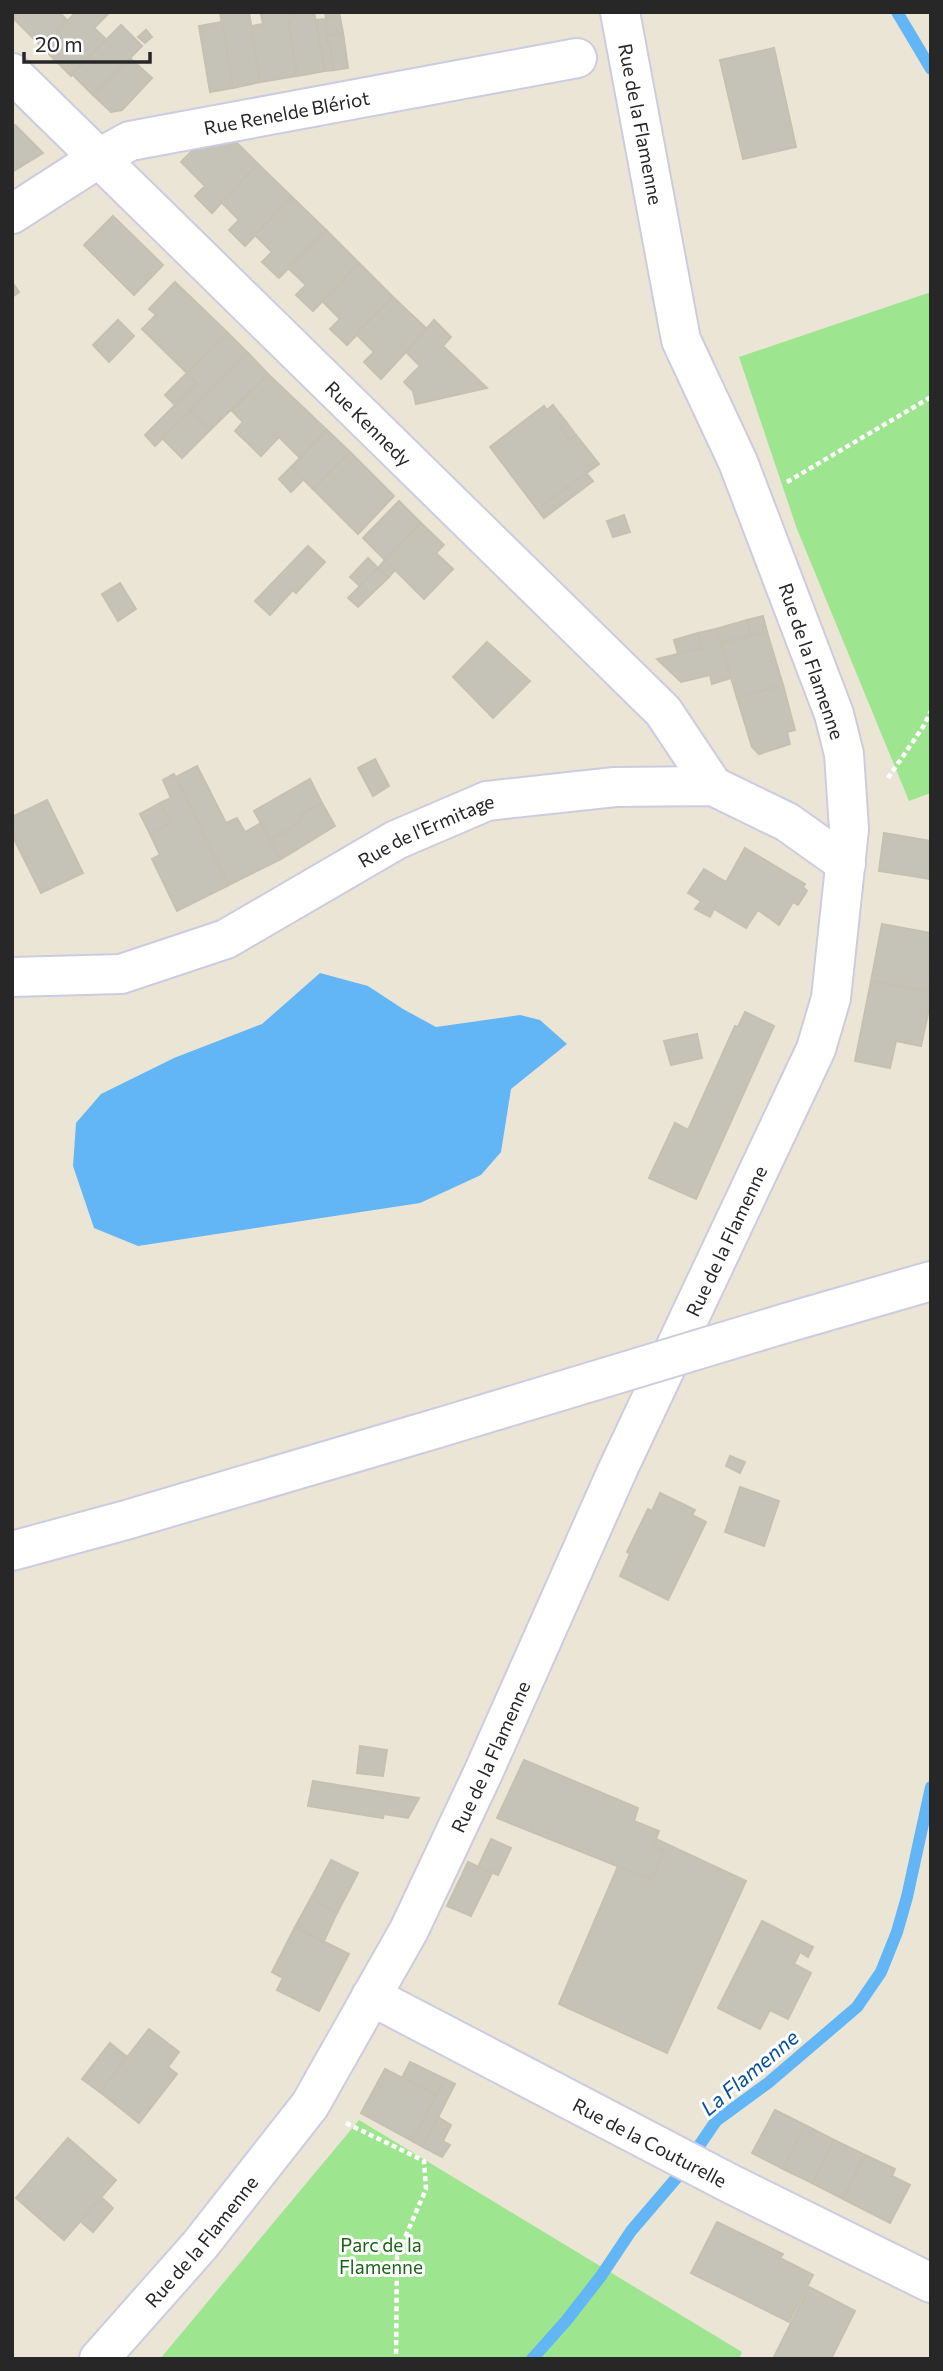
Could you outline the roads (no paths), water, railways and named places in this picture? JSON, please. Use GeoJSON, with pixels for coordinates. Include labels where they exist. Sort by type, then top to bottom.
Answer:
{"type":"FeatureCollection","features":[{"type":"Feature","properties":{"kind":"street","name":"Rue de la Flamenne"},"geometry":{"type":"LineString","coordinates":[[99,2359],[200,2245],[310,2105],[409,1930],[618,1469],[816,1049],[831,998],[846,864],[848,805],[844,754],[834,714],[738,462],[681,340],[620,12]]}},
{"type":"Feature","properties":{"kind":"street","name":"Rue Renelde Blériot"},"geometry":{"type":"LineString","coordinates":[[12,214],[130,141],[577,58]]}},
{"type":"Feature","properties":{"kind":"street","name":"Rue Kennedy"},"geometry":{"type":"LineString","coordinates":[[12,73],[663,711],[713,786]]}},
{"type":"Feature","properties":{"kind":"street","name":"Rue de l'Ermitage"},"geometry":{"type":"LineString","coordinates":[[12,977],[121,974],[226,939],[396,840],[487,802],[615,787],[713,786],[787,822],[846,864]]}},
{"type":"Feature","properties":{"kind":"street"},"geometry":{"type":"LineString","coordinates":[[12,1551],[126,1520],[931,1281]]}},
{"type":"Feature","properties":{"kind":"street","name":"Rue de la Couturelle"},"geometry":{"type":"LineString","coordinates":[[371,1996],[729,2183],[931,2283]]}},
{"type":"Feature","properties":{"kind":"water"},"geometry":{"type":"Polygon","coordinates":[[[320,973],[368,986],[436,1027],[520,1015],[540,1020],[567,1044],[511,1089],[501,1152],[481,1175],[420,1203],[138,1246],[94,1228],[73,1166],[76,1123],[101,1094],[174,1058],[262,1024],[320,973]]]}},
{"type":"Feature","properties":{"kind":"waterway","name":"La Flamenne"},"geometry":{"type":"LineString","coordinates":[[897,12],[931,69]]}},
{"type":"Feature","properties":{"kind":"waterway","name":"La Flamenne"},"geometry":{"type":"LineString","coordinates":[[532,2359],[601,2276],[631,2231],[679,2175],[716,2121],[768,2083],[857,2007],[881,1972],[897,1932],[931,1787]]}},
{"type":"Feature","properties":{"kind":"park label","name":"Parc de la Flamenne"},"geometry":{"type":"Point","coordinates":[381,2255]}}]}
